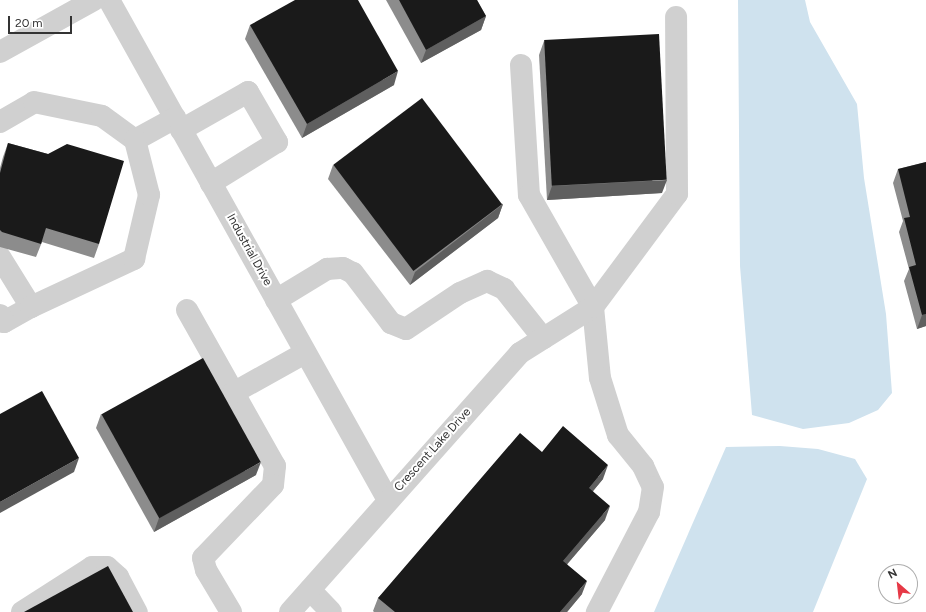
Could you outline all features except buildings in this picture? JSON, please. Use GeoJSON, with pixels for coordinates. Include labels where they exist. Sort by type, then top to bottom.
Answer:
{"type":"FeatureCollection","features":[{"type":"Feature","properties":{"kind":"street"},"geometry":{"type":"LineString","coordinates":[[0,52],[94,0]]}},
{"type":"Feature","properties":{"kind":"street","name":"Industrial Drive"},"geometry":{"type":"LineString","coordinates":[[109,0],[388,500]]}},
{"type":"Feature","properties":{"kind":"street"},"geometry":{"type":"LineString","coordinates":[[593,307],[677,194],[676,17]]}},
{"type":"Feature","properties":{"kind":"street"},"geometry":{"type":"LineString","coordinates":[[521,66],[529,195],[593,307],[600,378],[618,434],[643,466],[653,488],[650,512],[597,612]]}},
{"type":"Feature","properties":{"kind":"street"},"geometry":{"type":"LineString","coordinates":[[135,140],[178,124],[248,92],[277,142],[211,183]]}},
{"type":"Feature","properties":{"kind":"street"},"geometry":{"type":"LineString","coordinates":[[0,122],[34,102],[102,116],[135,140],[149,195],[134,259],[31,307],[4,322],[0,315]]}},
{"type":"Feature","properties":{"kind":"street"},"geometry":{"type":"LineString","coordinates":[[0,257],[31,307]]}},
{"type":"Feature","properties":{"kind":"street"},"geometry":{"type":"LineString","coordinates":[[276,300],[327,269],[343,268],[353,273],[391,323],[406,329],[460,293],[487,281],[504,289],[543,338]]}},
{"type":"Feature","properties":{"kind":"street","name":"Crescent Lake Drive"},"geometry":{"type":"LineString","coordinates":[[290,612],[520,353],[593,307]]}},
{"type":"Feature","properties":{"kind":"street"},"geometry":{"type":"LineString","coordinates":[[187,310],[275,466],[275,478],[273,485],[203,558],[206,570],[231,612]]}},
{"type":"Feature","properties":{"kind":"street"},"geometry":{"type":"LineString","coordinates":[[233,393],[306,353]]}},
{"type":"Feature","properties":{"kind":"street"},"geometry":{"type":"LineString","coordinates":[[22,612],[92,567],[107,567],[118,577],[137,612]]}},
{"type":"Feature","properties":{"kind":"street"},"geometry":{"type":"LineString","coordinates":[[310,590],[331,612]]}},
{"type":"Feature","properties":{"kind":"water"},"geometry":{"type":"Polygon","coordinates":[[[738,0],[805,0],[810,22],[857,104],[864,178],[886,314],[892,393],[878,410],[849,423],[803,429],[752,415],[740,266],[738,0]]]}},
{"type":"Feature","properties":{"kind":"water"},"geometry":{"type":"Polygon","coordinates":[[[780,446],[818,449],[855,459],[867,479],[813,612],[654,612],[726,447],[780,446]]]}}]}
